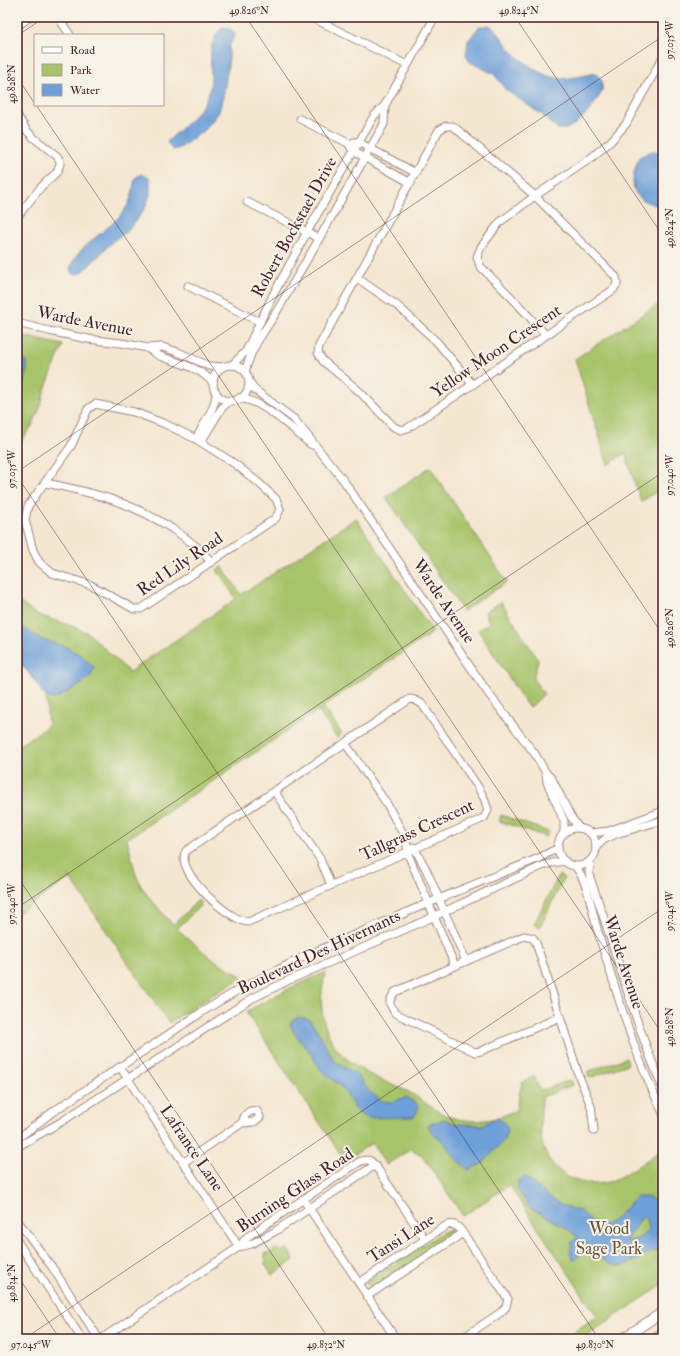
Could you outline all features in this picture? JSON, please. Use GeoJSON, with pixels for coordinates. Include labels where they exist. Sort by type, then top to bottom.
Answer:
{"type":"FeatureCollection","features":[{"type":"Feature","properties":{"kind":"main road"},"geometry":{"type":"LineString","coordinates":[[622,1339],[663,1312]]}},
{"type":"Feature","properties":{"kind":"main road"},"geometry":{"type":"LineString","coordinates":[[653,1339],[663,1333]]}},
{"type":"Feature","properties":{"kind":"street"},"geometry":{"type":"LineString","coordinates":[[17,26],[30,17]]}},
{"type":"Feature","properties":{"kind":"street"},"geometry":{"type":"LineString","coordinates":[[58,17],[69,34]]}},
{"type":"Feature","properties":{"kind":"street"},"geometry":{"type":"LineString","coordinates":[[311,17],[326,20],[407,65]]}},
{"type":"Feature","properties":{"kind":"street","name":"Robert Bockstael Drive"},"geometry":{"type":"LineString","coordinates":[[232,365],[246,351],[272,297],[307,232],[358,142],[374,116],[385,105],[435,17]]}},
{"type":"Feature","properties":{"kind":"street"},"geometry":{"type":"LineString","coordinates":[[658,17],[663,21]]}},
{"type":"Feature","properties":{"kind":"street"},"geometry":{"type":"LineString","coordinates":[[546,335],[480,266],[477,257],[481,247],[500,222],[535,196],[592,158],[611,142],[626,124],[663,57]]}},
{"type":"Feature","properties":{"kind":"street","name":"Robert Bockstael Drive"},"geometry":{"type":"LineString","coordinates":[[245,371],[251,354],[259,339],[319,239],[384,124],[385,105]]}},
{"type":"Feature","properties":{"kind":"street"},"geometry":{"type":"LineString","coordinates":[[17,115],[27,131],[57,156],[60,161],[57,172],[41,187],[17,217]]}},
{"type":"Feature","properties":{"kind":"street"},"geometry":{"type":"LineString","coordinates":[[300,119],[348,143],[353,151],[411,182]]}},
{"type":"Feature","properties":{"kind":"street","name":"Yellow Moon Crescent"},"geometry":{"type":"LineString","coordinates":[[446,126],[453,126],[535,196],[616,277],[617,284],[613,290],[408,428],[401,430],[394,427],[359,391],[323,361],[318,353],[319,346],[439,130],[446,126]]}},
{"type":"Feature","properties":{"kind":"street"},"geometry":{"type":"LineString","coordinates":[[348,143],[358,142],[416,173]]}},
{"type":"Feature","properties":{"kind":"street"},"geometry":{"type":"LineString","coordinates":[[247,202],[319,239]]}},
{"type":"Feature","properties":{"kind":"street"},"geometry":{"type":"LineString","coordinates":[[358,278],[399,307],[431,337],[473,385]]}},
{"type":"Feature","properties":{"kind":"street"},"geometry":{"type":"LineString","coordinates":[[188,286],[260,322]]}},
{"type":"Feature","properties":{"kind":"street","name":"Warde Avenue"},"geometry":{"type":"LineString","coordinates":[[17,323],[49,332],[148,348],[162,347],[178,352],[209,366],[223,367]]}},
{"type":"Feature","properties":{"kind":"street","name":"Warde Avenue"},"geometry":{"type":"LineString","coordinates":[[148,348],[161,356],[194,368],[213,383]]}},
{"type":"Feature","properties":{"kind":"street"},"geometry":{"type":"LineString","coordinates":[[198,440],[214,405],[216,392],[213,383],[214,376],[223,367],[232,365],[239,366],[245,371],[249,381],[246,393],[239,398],[230,400],[224,399],[216,392]]}},
{"type":"Feature","properties":{"kind":"street","name":"Warde Avenue"},"geometry":{"type":"LineString","coordinates":[[249,381],[255,390],[294,419],[344,481],[488,693],[535,754],[546,773],[552,779],[571,817],[579,828]]}},
{"type":"Feature","properties":{"kind":"street","name":"Warde Avenue"},"geometry":{"type":"LineString","coordinates":[[239,398],[248,399],[259,404],[289,425],[300,436],[316,447]]}},
{"type":"Feature","properties":{"kind":"street"},"geometry":{"type":"LineString","coordinates":[[198,440],[221,409],[230,400]]}},
{"type":"Feature","properties":{"kind":"street","name":"Red Lily Road"},"geometry":{"type":"LineString","coordinates":[[95,404],[134,412],[165,424],[198,440],[235,464],[276,499],[280,509],[276,518],[141,608],[134,609],[91,585],[52,573],[40,562],[33,550],[25,520],[28,506],[46,483],[71,446],[88,409],[95,404]]}},
{"type":"Feature","properties":{"kind":"street"},"geometry":{"type":"LineString","coordinates":[[46,483],[87,492],[129,505],[161,521],[184,537],[205,554],[210,562]]}},
{"type":"Feature","properties":{"kind":"street","name":"Tallgrass Crescent"},"geometry":{"type":"LineString","coordinates":[[410,699],[422,704],[478,787],[488,810],[484,818],[248,922],[243,921],[223,909],[204,893],[183,860],[184,854],[186,851],[274,791],[410,699]]}},
{"type":"Feature","properties":{"kind":"street"},"geometry":{"type":"LineString","coordinates":[[345,742],[395,818],[406,839],[428,903],[455,966]]}},
{"type":"Feature","properties":{"kind":"street","name":"Warde Avenue"},"geometry":{"type":"LineString","coordinates":[[546,773],[547,782],[564,821],[564,833]]}},
{"type":"Feature","properties":{"kind":"street"},"geometry":{"type":"LineString","coordinates":[[274,791],[320,859],[331,885]]}},
{"type":"Feature","properties":{"kind":"street"},"geometry":{"type":"LineString","coordinates":[[663,810],[609,831],[590,833],[579,828],[569,830],[564,833],[560,840],[558,848],[559,853],[565,861],[575,866],[583,865],[593,857],[596,848],[605,839],[616,834],[663,820]]}},
{"type":"Feature","properties":{"kind":"street"},"geometry":{"type":"LineString","coordinates":[[590,833],[596,848]]}},
{"type":"Feature","properties":{"kind":"street","name":"Boulevard Des Hivernants"},"geometry":{"type":"LineString","coordinates":[[17,1139],[54,1111],[240,989],[301,958],[428,903],[539,858],[558,848]]}},
{"type":"Feature","properties":{"kind":"street"},"geometry":{"type":"LineString","coordinates":[[411,850],[426,869],[466,961]]}},
{"type":"Feature","properties":{"kind":"street","name":"Warde Avenue"},"geometry":{"type":"LineString","coordinates":[[590,860],[590,878],[604,915],[646,1048],[663,1088]]}},
{"type":"Feature","properties":{"kind":"street","name":"Boulevard Des Hivernants"},"geometry":{"type":"LineString","coordinates":[[17,1147],[61,1122],[238,1006],[256,996],[300,975],[444,912],[542,866],[565,861]]}},
{"type":"Feature","properties":{"kind":"street","name":"Warde Avenue"},"geometry":{"type":"LineString","coordinates":[[575,866],[579,870],[584,882],[592,912],[638,1056],[663,1113]]}},
{"type":"Feature","properties":{"kind":"street"},"geometry":{"type":"LineString","coordinates":[[560,1017],[481,1051],[475,1052],[395,1013],[390,1004],[390,1000],[395,992],[466,961],[524,936],[533,938],[538,947],[560,1017],[591,1106],[594,1131]]}},
{"type":"Feature","properties":{"kind":"street","name":"Lafrance Lane"},"geometry":{"type":"LineString","coordinates":[[120,1067],[239,1247]]}},
{"type":"Feature","properties":{"kind":"street"},"geometry":{"type":"LineString","coordinates":[[184,1162],[242,1123]]}},
{"type":"Feature","properties":{"kind":"street","name":"Burning Glass Road"},"geometry":{"type":"LineString","coordinates":[[100,1339],[239,1247],[247,1237],[359,1162],[370,1160],[374,1165],[274,1232],[251,1244],[239,1247]]}},
{"type":"Feature","properties":{"kind":"street"},"geometry":{"type":"LineString","coordinates":[[374,1165],[425,1239]]}},
{"type":"Feature","properties":{"kind":"street"},"geometry":{"type":"LineString","coordinates":[[303,1199],[396,1339]]}},
{"type":"Feature","properties":{"kind":"street"},"geometry":{"type":"LineString","coordinates":[[17,1220],[52,1267],[100,1339]]}},
{"type":"Feature","properties":{"kind":"street","name":"Tansi Lane"},"geometry":{"type":"LineString","coordinates":[[359,1283],[446,1225],[453,1224],[458,1226],[463,1233],[367,1296]]}},
{"type":"Feature","properties":{"kind":"street"},"geometry":{"type":"LineString","coordinates":[[461,1339],[506,1308],[508,1299],[463,1233]]}},
{"type":"Feature","properties":{"kind":"street"},"geometry":{"type":"LineString","coordinates":[[17,1241],[82,1339]]}},
{"type":"Feature","properties":{"kind":"green space"},"geometry":{"type":"Polygon","coordinates":[[[663,301],[663,487],[641,502],[625,453],[608,465],[575,359],[663,301]]]}},
{"type":"Feature","properties":{"kind":"green space"},"geometry":{"type":"Polygon","coordinates":[[[17,335],[63,345],[33,424],[17,448],[17,335]]]}},
{"type":"Feature","properties":{"kind":"green space"},"geometry":{"type":"Polygon","coordinates":[[[430,467],[507,582],[463,611],[386,497],[430,467]]]}},
{"type":"Feature","properties":{"kind":"green space"},"geometry":{"type":"Polygon","coordinates":[[[356,518],[433,632],[323,706],[342,734],[337,738],[318,710],[127,839],[136,875],[147,895],[173,925],[198,900],[202,904],[177,929],[211,958],[243,977],[169,1023],[70,878],[17,914],[17,747],[48,726],[46,697],[28,672],[17,660],[17,601],[36,614],[88,633],[129,672],[236,599],[217,570],[222,566],[241,595],[356,518]]]}},
{"type":"Feature","properties":{"kind":"green space"},"geometry":{"type":"Polygon","coordinates":[[[501,602],[538,660],[533,679],[544,694],[532,706],[528,707],[478,630],[489,623],[485,612],[501,602]]]}},
{"type":"Feature","properties":{"kind":"green space"},"geometry":{"type":"Polygon","coordinates":[[[501,815],[549,832],[546,837],[499,821],[501,815]]]}},
{"type":"Feature","properties":{"kind":"green space"},"geometry":{"type":"Polygon","coordinates":[[[559,875],[564,878],[540,927],[534,924],[559,875]]]}},
{"type":"Feature","properties":{"kind":"green space","name":"Wood Sage Park"},"geometry":{"type":"Polygon","coordinates":[[[326,972],[322,996],[323,1019],[332,1041],[339,1050],[347,1059],[361,1069],[376,1078],[409,1092],[434,1109],[454,1118],[464,1120],[475,1121],[495,1118],[516,1110],[522,1083],[534,1076],[540,1091],[571,1080],[573,1085],[542,1097],[540,1126],[542,1143],[546,1154],[559,1171],[568,1177],[589,1184],[611,1181],[624,1175],[663,1149],[663,1285],[581,1339],[563,1339],[597,1316],[509,1185],[463,1216],[422,1155],[411,1149],[386,1165],[372,1143],[345,1161],[246,1012],[284,991],[326,972]]]}},
{"type":"Feature","properties":{"kind":"green space"},"geometry":{"type":"Polygon","coordinates":[[[626,1058],[628,1064],[589,1078],[587,1072],[626,1058]]]}},
{"type":"Feature","properties":{"kind":"green space"},"geometry":{"type":"Polygon","coordinates":[[[456,1228],[458,1232],[372,1290],[366,1282],[443,1232],[456,1228]]]}},
{"type":"Feature","properties":{"kind":"green space"},"geometry":{"type":"Polygon","coordinates":[[[287,1248],[294,1260],[272,1275],[264,1263],[267,1262],[265,1253],[269,1254],[274,1249],[278,1249],[281,1252],[287,1248]]]}},
{"type":"Feature","properties":{"kind":"water"},"geometry":{"type":"Polygon","coordinates":[[[489,25],[498,33],[517,56],[535,69],[547,75],[557,78],[568,78],[595,73],[602,80],[602,92],[590,110],[577,123],[566,129],[557,129],[541,114],[506,90],[494,74],[470,62],[466,55],[468,41],[479,27],[489,25]]]}},
{"type":"Feature","properties":{"kind":"water"},"geometry":{"type":"Polygon","coordinates":[[[223,27],[233,31],[235,35],[229,47],[224,93],[219,112],[206,129],[180,148],[173,150],[167,142],[195,115],[205,102],[208,95],[211,77],[211,51],[216,35],[223,27]]]}},
{"type":"Feature","properties":{"kind":"water"},"geometry":{"type":"Polygon","coordinates":[[[652,151],[663,152],[663,209],[643,200],[638,196],[633,186],[635,168],[639,157],[652,151]]]}},
{"type":"Feature","properties":{"kind":"water"},"geometry":{"type":"Polygon","coordinates":[[[141,174],[150,178],[150,195],[145,208],[126,232],[113,241],[84,271],[78,274],[72,274],[70,268],[81,251],[120,216],[126,208],[131,197],[135,178],[141,174]]]}},
{"type":"Feature","properties":{"kind":"water"},"geometry":{"type":"Polygon","coordinates":[[[17,355],[27,362],[27,370],[17,404],[17,355]]]}},
{"type":"Feature","properties":{"kind":"water"},"geometry":{"type":"Polygon","coordinates":[[[17,624],[41,639],[64,646],[81,655],[94,667],[91,676],[82,684],[55,699],[46,697],[28,672],[17,660],[17,624]]]}},
{"type":"Feature","properties":{"kind":"water"},"geometry":{"type":"Polygon","coordinates":[[[298,1017],[309,1019],[319,1033],[334,1061],[355,1073],[370,1092],[382,1101],[391,1102],[406,1097],[417,1104],[419,1108],[414,1117],[367,1118],[357,1112],[343,1089],[320,1069],[310,1052],[294,1033],[290,1023],[298,1017]]]}},
{"type":"Feature","properties":{"kind":"water"},"geometry":{"type":"Polygon","coordinates":[[[496,1118],[504,1122],[508,1129],[504,1140],[482,1164],[468,1170],[457,1160],[443,1141],[433,1134],[428,1125],[444,1119],[456,1124],[483,1125],[496,1118]]]}},
{"type":"Feature","properties":{"kind":"water"},"geometry":{"type":"Polygon","coordinates":[[[525,1177],[563,1206],[581,1211],[591,1221],[606,1225],[615,1219],[636,1197],[648,1197],[663,1207],[663,1250],[651,1252],[629,1264],[617,1266],[607,1263],[596,1251],[583,1246],[580,1255],[574,1261],[570,1253],[572,1242],[578,1237],[563,1226],[530,1208],[517,1189],[518,1181],[525,1177]],[[643,1216],[625,1241],[644,1235],[648,1230],[646,1219],[643,1216]]]}}]}
